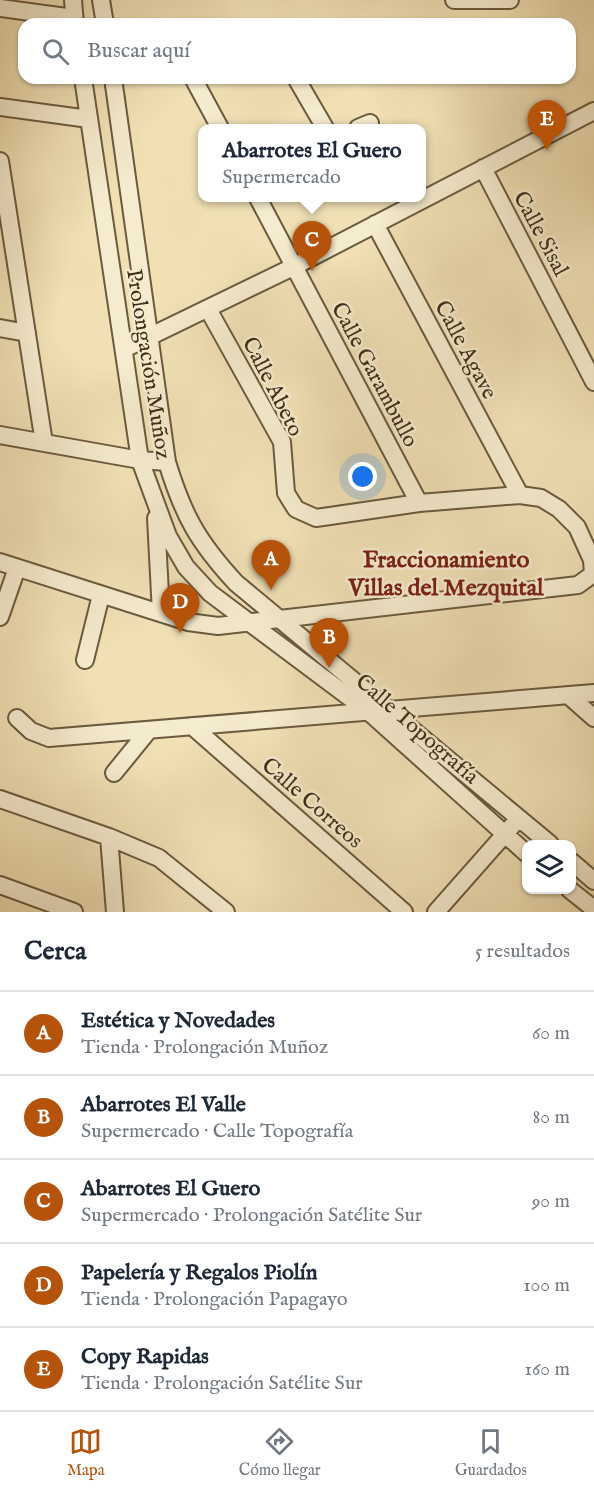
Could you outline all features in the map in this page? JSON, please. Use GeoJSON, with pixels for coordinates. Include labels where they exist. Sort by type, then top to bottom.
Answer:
{"type":"FeatureCollection","features":[{"type":"Feature","properties":{"kind":"street"},"geometry":{"type":"LineString","coordinates":[[73,0],[75,18]]}},
{"type":"Feature","properties":{"kind":"street"},"geometry":{"type":"LineString","coordinates":[[101,0],[104,18]]}},
{"type":"Feature","properties":{"kind":"street"},"geometry":{"type":"LineString","coordinates":[[454,0],[510,0]]}},
{"type":"Feature","properties":{"kind":"street"},"geometry":{"type":"LineString","coordinates":[[0,8],[58,18]]}},
{"type":"Feature","properties":{"kind":"street","name":"Prolongación Muñoz"},"geometry":{"type":"LineString","coordinates":[[84,84],[140,460],[155,505],[186,567],[210,593],[248,622]]}},
{"type":"Feature","properties":{"kind":"street","name":"Prolongación Muñoz"},"geometry":{"type":"LineString","coordinates":[[114,84],[167,462],[179,503],[213,558],[236,583],[277,617]]}},
{"type":"Feature","properties":{"kind":"street"},"geometry":{"type":"LineString","coordinates":[[196,84],[217,124]]}},
{"type":"Feature","properties":{"kind":"street"},"geometry":{"type":"LineString","coordinates":[[299,84],[322,124]]}},
{"type":"Feature","properties":{"kind":"street"},"geometry":{"type":"LineString","coordinates":[[0,107],[90,119]]}},
{"type":"Feature","properties":{"kind":"street"},"geometry":{"type":"LineString","coordinates":[[426,198],[594,111]]}},
{"type":"Feature","properties":{"kind":"street"},"geometry":{"type":"LineString","coordinates":[[0,160],[4,203],[44,443]]}},
{"type":"Feature","properties":{"kind":"street","name":"Calle Sisal"},"geometry":{"type":"LineString","coordinates":[[483,168],[594,382]]}},
{"type":"Feature","properties":{"kind":"street","name":"Calle Garambullo"},"geometry":{"type":"LineString","coordinates":[[260,202],[419,503]]}},
{"type":"Feature","properties":{"kind":"street"},"geometry":{"type":"LineString","coordinates":[[124,349],[293,267],[417,202]]}},
{"type":"Feature","properties":{"kind":"street","name":"Calle Agave"},"geometry":{"type":"LineString","coordinates":[[375,224],[520,495]]}},
{"type":"Feature","properties":{"kind":"street","name":"Calle Abeto"},"geometry":{"type":"LineString","coordinates":[[208,309],[282,442],[286,493],[296,509],[316,518],[419,503],[520,495],[541,498],[560,509],[577,527],[593,560]]}},
{"type":"Feature","properties":{"kind":"street"},"geometry":{"type":"LineString","coordinates":[[0,328],[27,333]]}},
{"type":"Feature","properties":{"kind":"street"},"geometry":{"type":"LineString","coordinates":[[0,435],[140,460],[167,462]]}},
{"type":"Feature","properties":{"kind":"street"},"geometry":{"type":"LineString","coordinates":[[155,505],[160,613]]}},
{"type":"Feature","properties":{"kind":"street"},"geometry":{"type":"LineString","coordinates":[[0,562],[188,622],[218,626],[277,617],[578,585],[593,574],[593,560]]}},
{"type":"Feature","properties":{"kind":"street"},"geometry":{"type":"LineString","coordinates":[[0,617],[17,568]]}},
{"type":"Feature","properties":{"kind":"street"},"geometry":{"type":"LineString","coordinates":[[85,660],[101,595]]}},
{"type":"Feature","properties":{"kind":"street","name":"Calle Topografía"},"geometry":{"type":"LineString","coordinates":[[277,617],[545,840]]}},
{"type":"Feature","properties":{"kind":"street","name":"Calle Topografía"},"geometry":{"type":"LineString","coordinates":[[248,622],[369,712],[522,850]]}},
{"type":"Feature","properties":{"kind":"street"},"geometry":{"type":"LineString","coordinates":[[16,718],[31,731],[49,738],[594,693]]}},
{"type":"Feature","properties":{"kind":"street"},"geometry":{"type":"LineString","coordinates":[[568,695],[594,718]]}},
{"type":"Feature","properties":{"kind":"street","name":"Calle Correos"},"geometry":{"type":"LineString","coordinates":[[192,726],[404,912]]}},
{"type":"Feature","properties":{"kind":"street"},"geometry":{"type":"LineString","coordinates":[[114,773],[148,730]]}},
{"type":"Feature","properties":{"kind":"street"},"geometry":{"type":"LineString","coordinates":[[1,801],[109,837],[159,858],[226,912]]}},
{"type":"Feature","properties":{"kind":"street"},"geometry":{"type":"LineString","coordinates":[[436,912],[519,818]]}},
{"type":"Feature","properties":{"kind":"street"},"geometry":{"type":"LineString","coordinates":[[109,837],[115,912]]}},
{"type":"Feature","properties":{"kind":"street"},"geometry":{"type":"LineString","coordinates":[[576,865],[594,881]]}},
{"type":"Feature","properties":{"kind":"street"},"geometry":{"type":"LineString","coordinates":[[0,885],[74,912]]}},
{"type":"Feature","properties":{"kind":"street"},"geometry":{"type":"LineString","coordinates":[[575,894],[594,909]]}},
{"type":"Feature","properties":{"kind":"place","name":"Copy Rapidas"},"geometry":{"type":"Point","coordinates":[547,150]}},
{"type":"Feature","properties":{"kind":"place","name":"Abarrotes El Guero"},"geometry":{"type":"Point","coordinates":[312,271]}},
{"type":"Feature","properties":{"kind":"place","name":"Estética y Novedades"},"geometry":{"type":"Point","coordinates":[271,590]}},
{"type":"Feature","properties":{"kind":"place","name":"Papelería y Regalos Piolín"},"geometry":{"type":"Point","coordinates":[180,633]}},
{"type":"Feature","properties":{"kind":"place","name":"Abarrotes El Valle"},"geometry":{"type":"Point","coordinates":[329,668]}},
{"type":"Feature","properties":{"kind":"district","name":"Fraccionamiento Villas del Mezquital"},"geometry":{"type":"Point","coordinates":[446,573]}}]}
